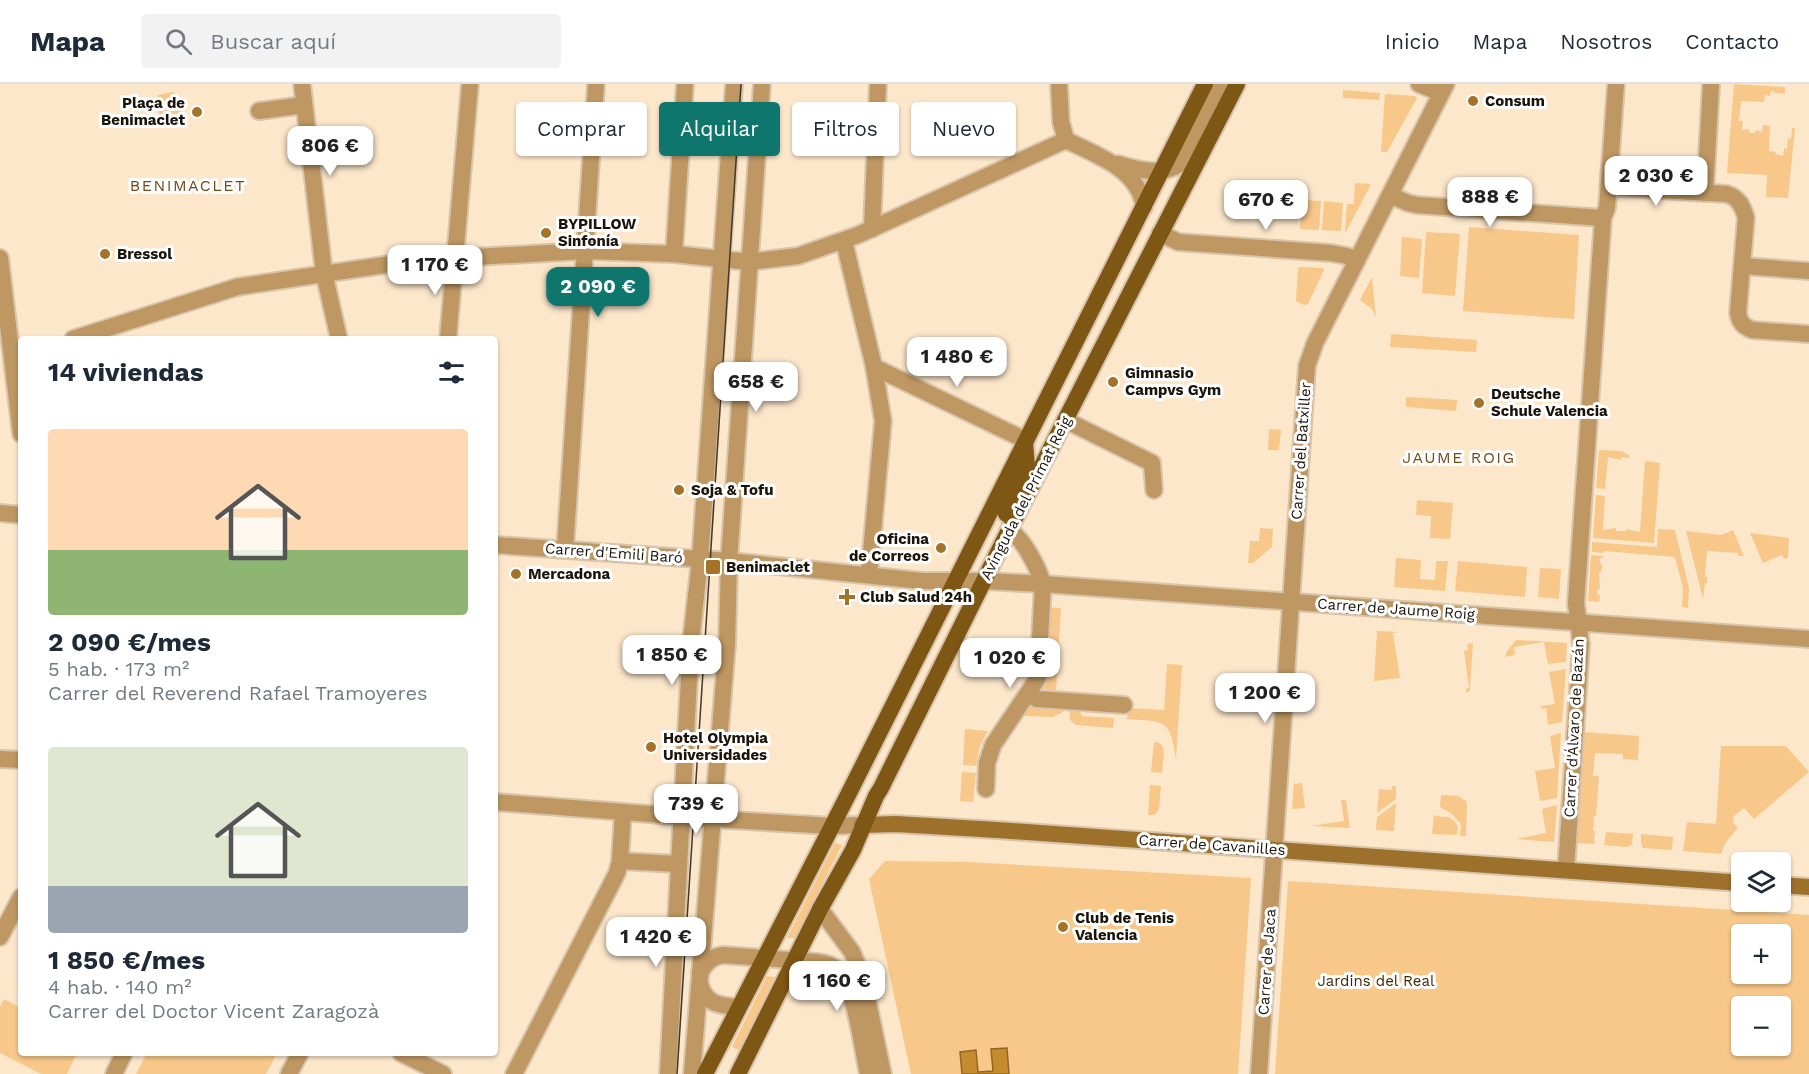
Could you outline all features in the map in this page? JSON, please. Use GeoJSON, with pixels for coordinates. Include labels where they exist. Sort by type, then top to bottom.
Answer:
{"type":"FeatureCollection","features":[{"type":"Feature","properties":{"kind":"main road","name":"Avinguda del Primat Reig"},"geometry":{"type":"LineString","coordinates":[[705,1074],[1205,84]]}},
{"type":"Feature","properties":{"kind":"main road","name":"Avinguda del Primat Reig"},"geometry":{"type":"LineString","coordinates":[[738,1074],[820,909],[853,850],[862,825],[1009,530],[1237,84]]}},
{"type":"Feature","properties":{"kind":"main road"},"geometry":{"type":"LineString","coordinates":[[1009,530],[1006,513],[1027,467],[1025,440]]}},
{"type":"Feature","properties":{"kind":"main road","name":"Carrer de Cavanilles"},"geometry":{"type":"LineString","coordinates":[[862,825],[896,824],[986,829],[1731,882]]}},
{"type":"Feature","properties":{"kind":"main road"},"geometry":{"type":"LineString","coordinates":[[1791,886],[1809,887]]}},
{"type":"Feature","properties":{"kind":"street"},"geometry":{"type":"LineString","coordinates":[[302,84],[324,273],[338,336]]}},
{"type":"Feature","properties":{"kind":"street"},"geometry":{"type":"LineString","coordinates":[[448,336],[470,84]]}},
{"type":"Feature","properties":{"kind":"street"},"geometry":{"type":"LineString","coordinates":[[565,550],[596,84]]}},
{"type":"Feature","properties":{"kind":"street"},"geometry":{"type":"LineString","coordinates":[[674,254],[685,84]]}},
{"type":"Feature","properties":{"kind":"street"},"geometry":{"type":"LineString","coordinates":[[668,1074],[691,641],[700,560],[734,84]]}},
{"type":"Feature","properties":{"kind":"street"},"geometry":{"type":"LineString","coordinates":[[692,1074],[727,644],[729,561],[762,84]]}},
{"type":"Feature","properties":{"kind":"street"},"geometry":{"type":"LineString","coordinates":[[872,229],[879,84]]}},
{"type":"Feature","properties":{"kind":"street"},"geometry":{"type":"LineString","coordinates":[[1059,84],[1060,122],[1066,140],[1110,162],[1141,170],[1162,171]]}},
{"type":"Feature","properties":{"kind":"street","name":"Avinguda del Primat Reig"},"geometry":{"type":"LineString","coordinates":[[1162,171],[1180,164],[1222,84]]}},
{"type":"Feature","properties":{"kind":"street"},"geometry":{"type":"LineString","coordinates":[[1419,84],[1443,88]]}},
{"type":"Feature","properties":{"kind":"street","name":"Carrer d'Álvaro de Bazán"},"geometry":{"type":"LineString","coordinates":[[1566,870],[1581,644],[1576,603],[1603,218],[1607,208],[1616,84]]}},
{"type":"Feature","properties":{"kind":"street"},"geometry":{"type":"LineString","coordinates":[[1705,193],[1711,84]]}},
{"type":"Feature","properties":{"kind":"street","name":"Carrer del Batxiller"},"geometry":{"type":"LineString","coordinates":[[1274,850],[1307,366],[1315,343],[1443,88]]}},
{"type":"Feature","properties":{"kind":"street"},"geometry":{"type":"LineString","coordinates":[[259,111],[304,105]]}},
{"type":"Feature","properties":{"kind":"street"},"geometry":{"type":"LineString","coordinates":[[82,336],[237,287],[444,256],[456,258],[585,251],[674,254],[749,262],[798,256],[872,229],[1066,140]]}},
{"type":"Feature","properties":{"kind":"street"},"geometry":{"type":"LineString","coordinates":[[1110,162],[1135,183],[1143,199],[1144,207]]}},
{"type":"Feature","properties":{"kind":"street"},"geometry":{"type":"LineString","coordinates":[[1609,187],[1727,194],[1734,197],[1743,207],[1746,218],[1738,313],[1740,322],[1752,330],[1809,334]]}},
{"type":"Feature","properties":{"kind":"street"},"geometry":{"type":"LineString","coordinates":[[1390,195],[1417,206],[1603,218]]}},
{"type":"Feature","properties":{"kind":"street"},"geometry":{"type":"LineString","coordinates":[[1160,233],[1178,242],[1330,253],[1357,260]]}},
{"type":"Feature","properties":{"kind":"street"},"geometry":{"type":"LineString","coordinates":[[844,241],[874,367],[883,421],[869,575]]}},
{"type":"Feature","properties":{"kind":"street"},"geometry":{"type":"LineString","coordinates":[[0,258],[18,411]]}},
{"type":"Feature","properties":{"kind":"street"},"geometry":{"type":"LineString","coordinates":[[1743,266],[1809,271]]}},
{"type":"Feature","properties":{"kind":"street"},"geometry":{"type":"LineString","coordinates":[[874,367],[1025,440]]}},
{"type":"Feature","properties":{"kind":"street"},"geometry":{"type":"LineString","coordinates":[[1065,420],[1152,463],[1155,490]]}},
{"type":"Feature","properties":{"kind":"street"},"geometry":{"type":"LineString","coordinates":[[0,513],[18,515]]}},
{"type":"Feature","properties":{"kind":"street"},"geometry":{"type":"LineString","coordinates":[[986,789],[989,753],[1038,676],[1043,584],[1020,539],[1009,530]]}},
{"type":"Feature","properties":{"kind":"street","name":"Carrer d'Emili Baró"},"geometry":{"type":"LineString","coordinates":[[498,545],[729,561],[922,581],[984,581]]}},
{"type":"Feature","properties":{"kind":"street","name":"Carrer de Jaume Roig"},"geometry":{"type":"LineString","coordinates":[[984,581],[1809,639]]}},
{"type":"Feature","properties":{"kind":"street"},"geometry":{"type":"LineString","coordinates":[[1028,694],[1037,699],[1124,705]]}},
{"type":"Feature","properties":{"kind":"street"},"geometry":{"type":"LineString","coordinates":[[0,759],[18,760]]}},
{"type":"Feature","properties":{"kind":"street","name":"Carrer de Cavanilles"},"geometry":{"type":"LineString","coordinates":[[498,802],[713,819],[832,826],[862,825]]}},
{"type":"Feature","properties":{"kind":"street"},"geometry":{"type":"LineString","coordinates":[[514,1074],[617,873],[620,861],[623,812]]}},
{"type":"Feature","properties":{"kind":"street","name":"Carrer de Jaca"},"geometry":{"type":"LineString","coordinates":[[1260,1074],[1274,850]]}},
{"type":"Feature","properties":{"kind":"street"},"geometry":{"type":"LineString","coordinates":[[620,861],[678,864]]}},
{"type":"Feature","properties":{"kind":"street"},"geometry":{"type":"LineString","coordinates":[[0,937],[4,916],[18,900]]}},
{"type":"Feature","properties":{"kind":"street"},"geometry":{"type":"LineString","coordinates":[[820,909],[852,952],[858,964],[883,1074]]}},
{"type":"Feature","properties":{"kind":"street"},"geometry":{"type":"LineString","coordinates":[[738,1007],[720,1006],[711,1002],[703,994],[700,977],[705,964],[716,957],[723,955],[765,957],[827,964],[840,971],[849,986],[868,1074]]}},
{"type":"Feature","properties":{"kind":"street"},"geometry":{"type":"LineString","coordinates":[[114,1074],[123,1056]]}},
{"type":"Feature","properties":{"kind":"street"},"geometry":{"type":"LineString","coordinates":[[290,1074],[299,1056]]}},
{"type":"Feature","properties":{"kind":"street"},"geometry":{"type":"LineString","coordinates":[[407,1056],[443,1074]]}},
{"type":"Feature","properties":{"kind":"green space"},"geometry":{"type":"Polygon","coordinates":[[[1734,84],[1785,87],[1785,94],[1771,91],[1770,96],[1765,95],[1764,102],[1741,101],[1739,121],[1743,121],[1742,130],[1749,129],[1750,133],[1755,133],[1756,130],[1762,132],[1763,125],[1770,126],[1769,151],[1783,156],[1784,148],[1787,149],[1788,138],[1791,139],[1792,128],[1795,128],[1788,198],[1766,197],[1767,175],[1727,173],[1734,84]]]}},
{"type":"Feature","properties":{"kind":"green space"},"geometry":{"type":"Polygon","coordinates":[[[1343,90],[1380,93],[1379,100],[1343,98],[1343,90]]]}},
{"type":"Feature","properties":{"kind":"green space"},"geometry":{"type":"Polygon","coordinates":[[[172,92],[180,100],[181,113],[179,121],[168,125],[162,123],[155,100],[158,95],[172,92]]]}},
{"type":"Feature","properties":{"kind":"green space"},"geometry":{"type":"Polygon","coordinates":[[[1385,94],[1417,98],[1387,152],[1381,152],[1385,94]]]}},
{"type":"Feature","properties":{"kind":"green space"},"geometry":{"type":"Polygon","coordinates":[[[1617,163],[1640,164],[1639,183],[1615,182],[1617,163]]]}},
{"type":"Feature","properties":{"kind":"green space"},"geometry":{"type":"Polygon","coordinates":[[[1355,183],[1371,184],[1346,232],[1347,204],[1354,204],[1355,183]]]}},
{"type":"Feature","properties":{"kind":"green space"},"geometry":{"type":"Polygon","coordinates":[[[1302,200],[1321,201],[1319,230],[1300,229],[1302,200]]]}},
{"type":"Feature","properties":{"kind":"green space"},"geometry":{"type":"Polygon","coordinates":[[[1324,201],[1343,203],[1341,231],[1322,230],[1324,201]]]}},
{"type":"Feature","properties":{"kind":"green space"},"geometry":{"type":"Polygon","coordinates":[[[1469,227],[1579,235],[1574,319],[1463,311],[1469,227]]]}},
{"type":"Feature","properties":{"kind":"green space"},"geometry":{"type":"Polygon","coordinates":[[[1426,232],[1460,234],[1455,296],[1422,293],[1426,232]]]}},
{"type":"Feature","properties":{"kind":"green space"},"geometry":{"type":"Polygon","coordinates":[[[1402,237],[1422,239],[1419,278],[1400,276],[1402,237]]]}},
{"type":"Feature","properties":{"kind":"green space"},"geometry":{"type":"Polygon","coordinates":[[[1299,267],[1323,268],[1324,270],[1308,304],[1304,305],[1296,301],[1299,267]]]}},
{"type":"Feature","properties":{"kind":"green space"},"geometry":{"type":"Polygon","coordinates":[[[1372,277],[1376,317],[1372,309],[1360,300],[1372,277]]]}},
{"type":"Feature","properties":{"kind":"green space"},"geometry":{"type":"Polygon","coordinates":[[[1391,334],[1477,340],[1476,352],[1390,347],[1391,334]]]}},
{"type":"Feature","properties":{"kind":"green space"},"geometry":{"type":"Polygon","coordinates":[[[1406,397],[1457,400],[1456,411],[1406,407],[1406,397]]]}},
{"type":"Feature","properties":{"kind":"green space"},"geometry":{"type":"Polygon","coordinates":[[[1269,429],[1281,430],[1279,450],[1268,450],[1269,429]]]}},
{"type":"Feature","properties":{"kind":"green space"},"geometry":{"type":"Polygon","coordinates":[[[1599,450],[1621,451],[1629,455],[1629,458],[1621,457],[1621,460],[1608,457],[1605,489],[1596,488],[1599,450]]]}},
{"type":"Feature","properties":{"kind":"green space"},"geometry":{"type":"Polygon","coordinates":[[[1645,461],[1660,463],[1654,543],[1593,538],[1596,495],[1605,496],[1603,530],[1616,528],[1616,531],[1626,531],[1626,529],[1640,532],[1645,461]]]}},
{"type":"Feature","properties":{"kind":"green space"},"geometry":{"type":"Polygon","coordinates":[[[1417,500],[1453,503],[1450,539],[1430,538],[1431,516],[1416,515],[1417,500]]]}},
{"type":"Feature","properties":{"kind":"green space"},"geometry":{"type":"Polygon","coordinates":[[[1260,528],[1273,529],[1272,547],[1253,563],[1248,563],[1250,541],[1259,541],[1260,528]]]}},
{"type":"Feature","properties":{"kind":"green space"},"geometry":{"type":"Polygon","coordinates":[[[1658,529],[1675,530],[1689,588],[1688,608],[1682,607],[1683,588],[1675,557],[1592,552],[1592,542],[1657,547],[1658,529]]]}},
{"type":"Feature","properties":{"kind":"green space"},"geometry":{"type":"Polygon","coordinates":[[[1733,530],[1744,556],[1738,556],[1738,553],[1707,551],[1705,576],[1707,583],[1705,583],[1703,599],[1686,531],[1721,535],[1733,530]]]}},
{"type":"Feature","properties":{"kind":"green space"},"geometry":{"type":"Polygon","coordinates":[[[1750,533],[1789,538],[1788,558],[1784,559],[1782,555],[1763,563],[1750,533]]]}},
{"type":"Feature","properties":{"kind":"green space"},"geometry":{"type":"Polygon","coordinates":[[[1591,555],[1603,556],[1600,558],[1602,571],[1599,572],[1600,589],[1597,594],[1600,595],[1599,602],[1588,601],[1591,555]]]}},
{"type":"Feature","properties":{"kind":"green space"},"geometry":{"type":"Polygon","coordinates":[[[1396,558],[1421,560],[1420,579],[1435,580],[1436,561],[1448,561],[1445,591],[1394,587],[1396,558]]]}},
{"type":"Feature","properties":{"kind":"green space"},"geometry":{"type":"Polygon","coordinates":[[[1458,561],[1527,567],[1525,597],[1455,591],[1458,561]]]}},
{"type":"Feature","properties":{"kind":"green space"},"geometry":{"type":"Polygon","coordinates":[[[1540,568],[1561,569],[1559,599],[1538,597],[1540,568]]]}},
{"type":"Feature","properties":{"kind":"green space"},"geometry":{"type":"Polygon","coordinates":[[[1046,607],[1061,608],[1056,691],[1044,689],[1041,685],[1046,607]]]}},
{"type":"Feature","properties":{"kind":"green space"},"geometry":{"type":"Polygon","coordinates":[[[1377,631],[1399,632],[1393,633],[1400,678],[1374,681],[1377,631]]]}},
{"type":"Feature","properties":{"kind":"green space"},"geometry":{"type":"Polygon","coordinates":[[[1516,640],[1567,643],[1566,662],[1548,664],[1544,642],[1514,647],[1515,655],[1505,657],[1516,640]]]}},
{"type":"Feature","properties":{"kind":"green space"},"geometry":{"type":"Polygon","coordinates":[[[1473,643],[1470,691],[1466,693],[1466,689],[1469,688],[1464,651],[1468,650],[1467,644],[1473,643]]]}},
{"type":"Feature","properties":{"kind":"green space"},"geometry":{"type":"Polygon","coordinates":[[[1167,664],[1182,665],[1176,759],[1171,736],[1164,725],[1158,722],[1127,719],[1128,708],[1164,710],[1167,664]]]}},
{"type":"Feature","properties":{"kind":"green space"},"geometry":{"type":"Polygon","coordinates":[[[1566,669],[1562,722],[1548,725],[1546,708],[1541,709],[1541,706],[1555,704],[1549,672],[1566,669]]]}},
{"type":"Feature","properties":{"kind":"green space"},"geometry":{"type":"Polygon","coordinates":[[[1027,707],[1063,708],[1063,712],[1053,717],[1022,716],[1027,707]]]}},
{"type":"Feature","properties":{"kind":"green space"},"geometry":{"type":"Polygon","coordinates":[[[1069,709],[1079,710],[1082,716],[1114,718],[1113,728],[1076,725],[1070,720],[1069,709]]]}},
{"type":"Feature","properties":{"kind":"green space"},"geometry":{"type":"Polygon","coordinates":[[[965,729],[988,731],[980,746],[976,766],[963,765],[965,729]]]}},
{"type":"Feature","properties":{"kind":"green space"},"geometry":{"type":"Polygon","coordinates":[[[1583,732],[1639,736],[1638,760],[1623,759],[1623,754],[1595,753],[1593,776],[1599,776],[1596,816],[1594,816],[1594,844],[1575,843],[1583,732]]]}},
{"type":"Feature","properties":{"kind":"green space"},"geometry":{"type":"Polygon","coordinates":[[[1561,733],[1557,798],[1540,801],[1535,771],[1555,768],[1550,736],[1561,733]]]}},
{"type":"Feature","properties":{"kind":"green space"},"geometry":{"type":"Polygon","coordinates":[[[1154,742],[1162,745],[1164,753],[1162,773],[1151,772],[1154,742]]]}},
{"type":"Feature","properties":{"kind":"green space"},"geometry":{"type":"Polygon","coordinates":[[[1721,746],[1786,746],[1809,772],[1754,819],[1744,808],[1734,816],[1733,823],[1738,828],[1726,842],[1721,854],[1683,851],[1687,822],[1716,824],[1721,746]]]}},
{"type":"Feature","properties":{"kind":"green space"},"geometry":{"type":"Polygon","coordinates":[[[962,772],[976,773],[973,802],[960,801],[962,772]]]}},
{"type":"Feature","properties":{"kind":"green space"},"geometry":{"type":"Polygon","coordinates":[[[1302,783],[1305,808],[1292,809],[1294,784],[1302,783]]]}},
{"type":"Feature","properties":{"kind":"green space"},"geometry":{"type":"Polygon","coordinates":[[[1150,785],[1161,786],[1159,810],[1154,815],[1148,815],[1150,785]]]}},
{"type":"Feature","properties":{"kind":"green space"},"geometry":{"type":"Polygon","coordinates":[[[1392,786],[1396,786],[1396,799],[1377,813],[1379,789],[1392,790],[1392,786]]]}},
{"type":"Feature","properties":{"kind":"green space"},"geometry":{"type":"Polygon","coordinates":[[[1441,795],[1458,796],[1466,801],[1466,836],[1460,836],[1461,824],[1452,814],[1440,807],[1441,795]]]}},
{"type":"Feature","properties":{"kind":"green space"},"geometry":{"type":"Polygon","coordinates":[[[1341,800],[1346,800],[1350,828],[1311,826],[1344,821],[1341,800]]]}},
{"type":"Feature","properties":{"kind":"green space"},"geometry":{"type":"Polygon","coordinates":[[[1396,803],[1394,831],[1376,830],[1377,817],[1396,803]]]}},
{"type":"Feature","properties":{"kind":"green space"},"geometry":{"type":"Polygon","coordinates":[[[1557,805],[1554,842],[1516,839],[1546,833],[1542,809],[1557,805]]]}},
{"type":"Feature","properties":{"kind":"green space"},"geometry":{"type":"Polygon","coordinates":[[[1434,815],[1451,819],[1458,826],[1457,835],[1432,834],[1434,815]]]}},
{"type":"Feature","properties":{"kind":"green space"},"geometry":{"type":"Polygon","coordinates":[[[1606,832],[1633,834],[1632,845],[1627,847],[1604,845],[1606,832]]]}},
{"type":"Feature","properties":{"kind":"green space"},"geometry":{"type":"Polygon","coordinates":[[[1641,834],[1673,837],[1672,850],[1643,848],[1641,834]]]}},
{"type":"Feature","properties":{"kind":"green space"},"geometry":{"type":"Polygon","coordinates":[[[835,843],[842,845],[795,938],[787,938],[835,843]]]}},
{"type":"Feature","properties":{"kind":"green space","name":"Club de Tenis Valencia"},"geometry":{"type":"Polygon","coordinates":[[[885,861],[968,862],[1251,878],[1238,1074],[911,1074],[869,879],[885,861]]]}},
{"type":"Feature","properties":{"kind":"green space","name":"Jardins del Real"},"geometry":{"type":"Polygon","coordinates":[[[1288,881],[1731,910],[1731,912],[1809,915],[1809,1074],[1275,1074],[1288,881]]]}},
{"type":"Feature","properties":{"kind":"green space"},"geometry":{"type":"Polygon","coordinates":[[[767,976],[775,977],[739,1050],[732,1047],[767,976]]]}},
{"type":"Feature","properties":{"kind":"green space"},"geometry":{"type":"Polygon","coordinates":[[[4,999],[18,1006],[18,1056],[76,1056],[67,1074],[41,1074],[0,1053],[0,1007],[4,999]]]}},
{"type":"Feature","properties":{"kind":"green space"},"geometry":{"type":"Polygon","coordinates":[[[145,1056],[275,1056],[266,1074],[136,1074],[145,1056]]]}},
{"type":"Feature","properties":{"kind":"shaded area"},"geometry":{"type":"Polygon","coordinates":[[[1007,1048],[1009,1074],[962,1074],[960,1052],[976,1050],[978,1072],[993,1071],[991,1049],[1007,1048]]]}},
{"type":"Feature","properties":{"kind":"tram line"},"geometry":{"type":"LineString","coordinates":[[677,1074],[741,84]]}},
{"type":"Feature","properties":{"kind":"place","name":"Consum"},"geometry":{"type":"Point","coordinates":[1473,101]}},
{"type":"Feature","properties":{"kind":"place","name":"Plaça de Benimaclet"},"geometry":{"type":"Point","coordinates":[197,112]}},
{"type":"Feature","properties":{"kind":"place","name":"BYPILLOW Sinfonía"},"geometry":{"type":"Point","coordinates":[546,233]}},
{"type":"Feature","properties":{"kind":"place","name":"Bressol"},"geometry":{"type":"Point","coordinates":[105,254]}},
{"type":"Feature","properties":{"kind":"place","name":"Gimnasio Campvs Gym"},"geometry":{"type":"Point","coordinates":[1113,382]}},
{"type":"Feature","properties":{"kind":"place","name":"Deutsche Schule Valencia"},"geometry":{"type":"Point","coordinates":[1479,403]}},
{"type":"Feature","properties":{"kind":"place","name":"Soja & Tofu"},"geometry":{"type":"Point","coordinates":[679,490]}},
{"type":"Feature","properties":{"kind":"place","name":"Oficina de Correos"},"geometry":{"type":"Point","coordinates":[941,548]}},
{"type":"Feature","properties":{"kind":"place","name":"Benimaclet"},"geometry":{"type":"Point","coordinates":[713,567]}},
{"type":"Feature","properties":{"kind":"place","name":"Mercadona"},"geometry":{"type":"Point","coordinates":[516,574]}},
{"type":"Feature","properties":{"kind":"place","name":"Club Salud 24h"},"geometry":{"type":"Point","coordinates":[847,597]}},
{"type":"Feature","properties":{"kind":"place","name":"Hotel Olympia Universidades"},"geometry":{"type":"Point","coordinates":[651,747]}},
{"type":"Feature","properties":{"kind":"place","name":"Club de Tenis Valencia"},"geometry":{"type":"Point","coordinates":[1063,927]}},
{"type":"Feature","properties":{"kind":"district","name":"BENIMACLET"},"geometry":{"type":"Point","coordinates":[188,185]}},
{"type":"Feature","properties":{"kind":"district","name":"JAUME ROIG"},"geometry":{"type":"Point","coordinates":[1459,457]}}]}
